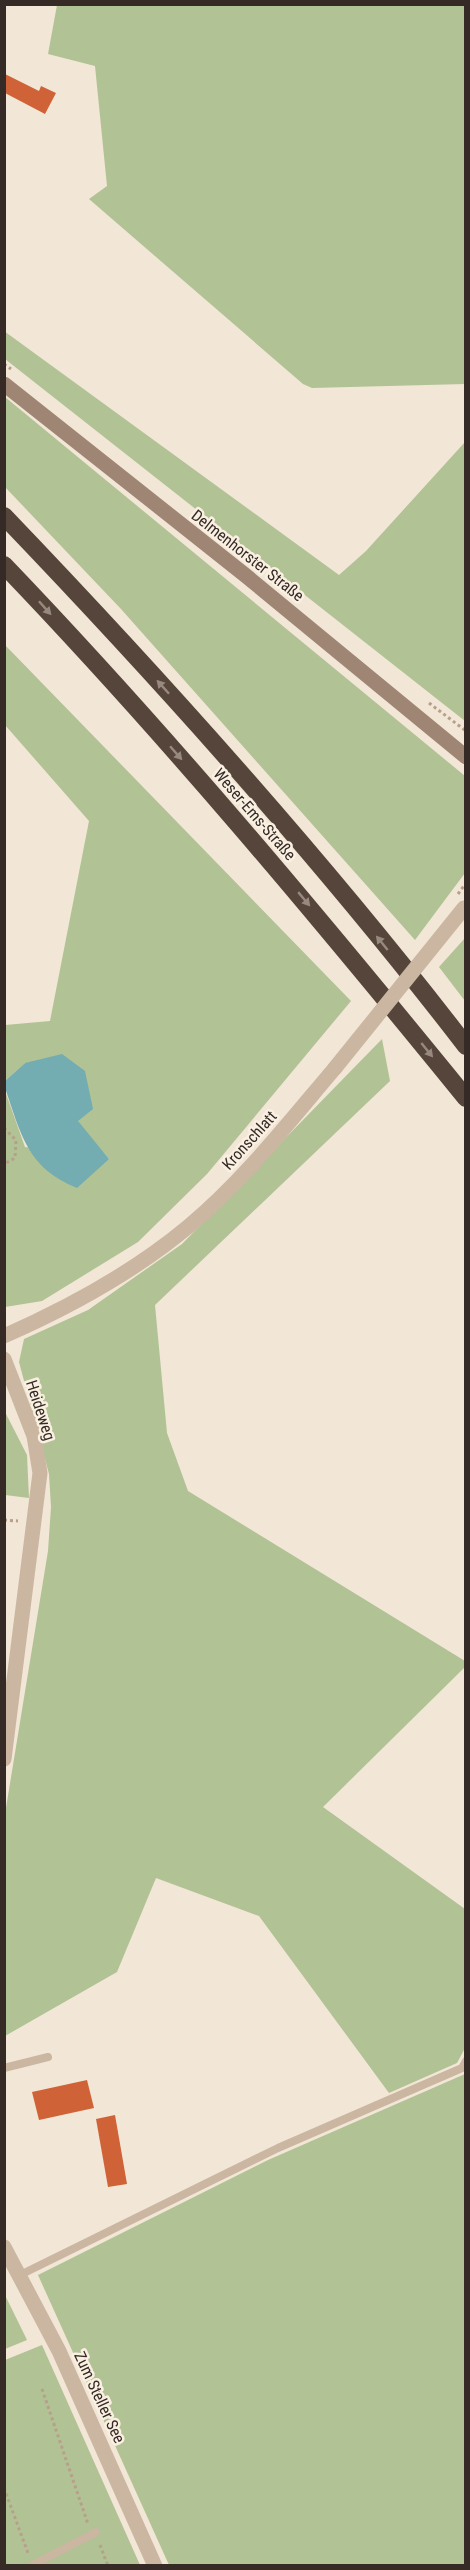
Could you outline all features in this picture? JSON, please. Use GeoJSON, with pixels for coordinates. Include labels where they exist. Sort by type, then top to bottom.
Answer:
{"type":"FeatureCollection","features":[{"type":"Feature","properties":{"kind":"highway","name":"Weser-Ems-Straße"},"geometry":{"type":"LineString","coordinates":[[4,516],[173,698],[299,840],[465,1046]]}},
{"type":"Feature","properties":{"kind":"highway","name":"Weser-Ems-Straße"},"geometry":{"type":"LineString","coordinates":[[4,566],[148,722],[304,900],[465,1098]]}},
{"type":"Feature","properties":{"kind":"street","name":"Delmenhorster Straße"},"geometry":{"type":"LineString","coordinates":[[4,384],[272,597],[465,757]]}},
{"type":"Feature","properties":{"kind":"street","name":"Kronschlatt"},"geometry":{"type":"LineString","coordinates":[[4,1336],[51,1315],[117,1278],[189,1226],[256,1161],[335,1068],[465,907]]}},
{"type":"Feature","properties":{"kind":"street","name":"Heideweg"},"geometry":{"type":"LineString","coordinates":[[4,1359],[34,1436],[40,1473],[4,1759]]}},
{"type":"Feature","properties":{"kind":"street","name":"Zum Steller See"},"geometry":{"type":"LineString","coordinates":[[4,2247],[59,2351],[155,2565]]}},
{"type":"Feature","properties":{"kind":"lane"},"geometry":{"type":"LineString","coordinates":[[4,2068],[48,2057]]}},
{"type":"Feature","properties":{"kind":"lane"},"geometry":{"type":"LineString","coordinates":[[20,2275],[278,2148],[462,2068],[465,2061]]}},
{"type":"Feature","properties":{"kind":"lane"},"geometry":{"type":"LineString","coordinates":[[32,2565],[94,2533]]}},
{"type":"Feature","properties":{"kind":"path"},"geometry":{"type":"LineString","coordinates":[[4,1128],[16,1140],[15,1158],[4,1164]]}},
{"type":"Feature","properties":{"kind":"path"},"geometry":{"type":"LineString","coordinates":[[42,2390],[94,2533],[108,2565]]}},
{"type":"Feature","properties":{"kind":"path"},"geometry":{"type":"LineString","coordinates":[[4,2488],[32,2565]]}},
{"type":"Feature","properties":{"kind":"green space"},"geometry":{"type":"Polygon","coordinates":[[[57,5],[465,5],[465,384],[312,388],[303,384],[89,199],[107,186],[95,66],[48,54],[57,5]]]}},
{"type":"Feature","properties":{"kind":"green space"},"geometry":{"type":"Polygon","coordinates":[[[4,331],[339,575],[366,551],[465,442],[465,721],[5,359],[4,331]]]}},
{"type":"Feature","properties":{"kind":"green space"},"geometry":{"type":"Polygon","coordinates":[[[5,397],[465,776],[465,873],[415,940],[121,609],[5,487],[5,397]]]}},
{"type":"Feature","properties":{"kind":"green space"},"geometry":{"type":"Polygon","coordinates":[[[5,645],[351,1001],[207,1174],[138,1242],[42,1301],[5,1307],[4,1088],[25,1147],[109,1159],[25,1063],[5,1081],[5,1025],[50,1021],[89,821],[5,725],[5,645]]]}},
{"type":"Feature","properties":{"kind":"green space"},"geometry":{"type":"Polygon","coordinates":[[[465,938],[465,1001],[439,967],[465,938]]]}},
{"type":"Feature","properties":{"kind":"green space"},"geometry":{"type":"Polygon","coordinates":[[[382,1039],[390,1081],[155,1305],[167,1433],[188,1491],[465,1661],[465,1667],[323,1807],[465,1909],[465,2048],[457,2063],[389,2093],[259,1916],[156,1878],[117,1972],[5,2036],[5,1814],[48,1551],[51,1507],[49,1474],[19,1362],[24,1339],[88,1310],[182,1244],[382,1039]]]}},
{"type":"Feature","properties":{"kind":"green space"},"geometry":{"type":"Polygon","coordinates":[[[4,1410],[27,1455],[29,1498],[5,1495],[4,1410]]]}},
{"type":"Feature","properties":{"kind":"green space"},"geometry":{"type":"Polygon","coordinates":[[[465,2074],[465,2565],[169,2565],[38,2275],[268,2160],[465,2074]]]}},
{"type":"Feature","properties":{"kind":"green space"},"geometry":{"type":"Polygon","coordinates":[[[4,2293],[27,2340],[5,2349],[4,2349],[4,2293]]]}},
{"type":"Feature","properties":{"kind":"green space"},"geometry":{"type":"Polygon","coordinates":[[[42,2345],[140,2565],[5,2566],[5,2360],[42,2345]]]}},
{"type":"Feature","properties":{"kind":"water"},"geometry":{"type":"Polygon","coordinates":[[[62,1054],[85,1071],[93,1109],[78,1121],[109,1159],[77,1188],[60,1180],[36,1160],[22,1135],[5,1088],[5,1081],[25,1063],[62,1054]]]}},
{"type":"Feature","properties":{"kind":"building"},"geometry":{"type":"Polygon","coordinates":[[[5,74],[39,91],[41,86],[56,93],[45,114],[5,93],[5,74]]]}},
{"type":"Feature","properties":{"kind":"building"},"geometry":{"type":"Polygon","coordinates":[[[87,2080],[94,2108],[39,2120],[32,2092],[87,2080]]]}},
{"type":"Feature","properties":{"kind":"building"},"geometry":{"type":"Polygon","coordinates":[[[115,2115],[127,2184],[108,2187],[96,2119],[115,2115]]]}}]}
